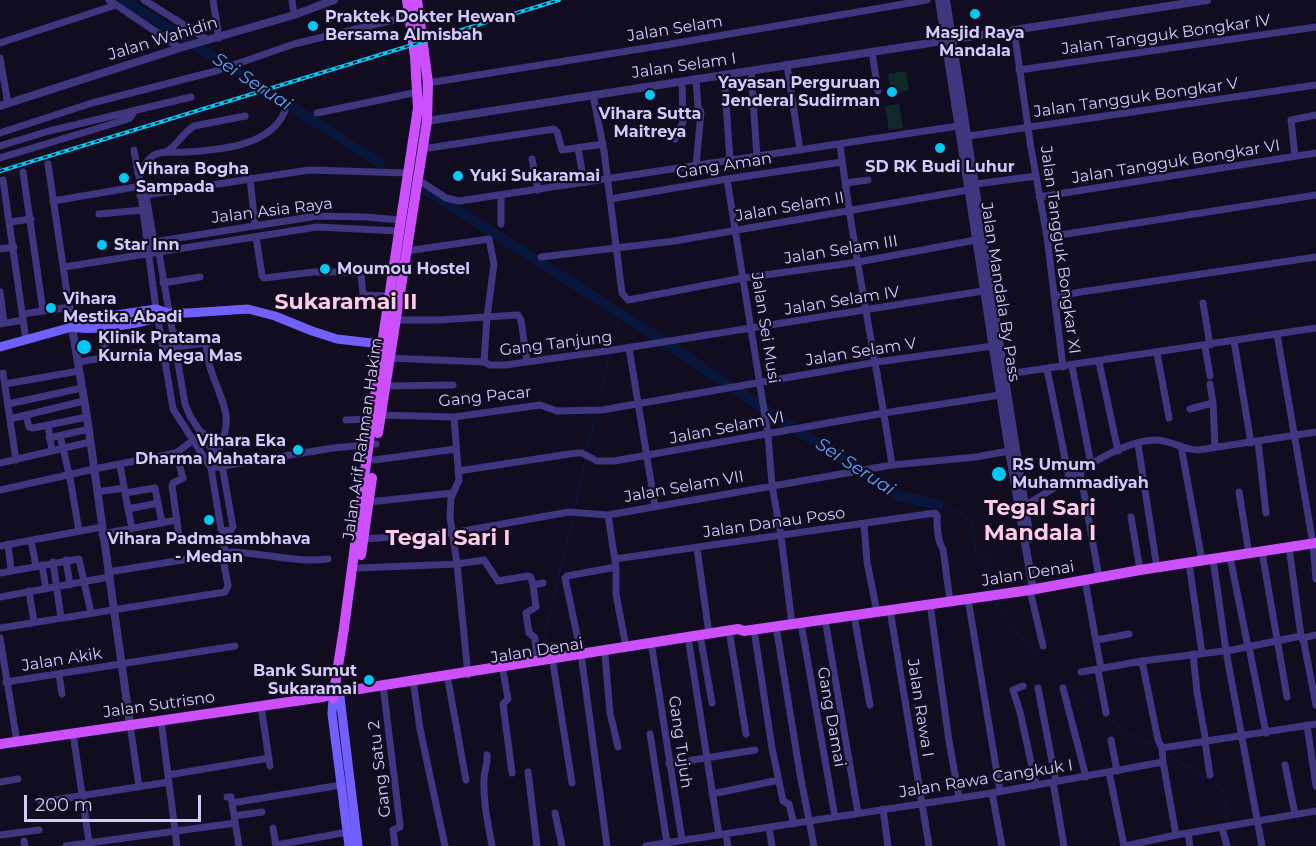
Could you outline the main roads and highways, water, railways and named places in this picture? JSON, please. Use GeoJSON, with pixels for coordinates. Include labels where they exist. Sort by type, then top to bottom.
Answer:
{"type":"FeatureCollection","features":[{"type":"Feature","properties":{"kind":"main road","name":"Jalan Arif Rahman Hakim"},"geometry":{"type":"LineString","coordinates":[[387,345],[396,320],[406,251],[418,108],[407,0]]}},
{"type":"Feature","properties":{"kind":"main road","name":"Jalan Arif Rahman Hakim"},"geometry":{"type":"LineString","coordinates":[[349,846],[332,714],[387,345],[390,296],[400,226],[412,176],[422,149],[427,121],[428,83],[417,0]]}},
{"type":"Feature","properties":{"kind":"main road"},"geometry":{"type":"LineString","coordinates":[[0,347],[72,327],[82,320],[241,309],[257,310],[337,339],[387,345]]}},
{"type":"Feature","properties":{"kind":"main road"},"geometry":{"type":"LineString","coordinates":[[72,327],[83,330],[103,327],[157,314]]}},
{"type":"Feature","properties":{"kind":"main road","name":"Jalan Arif Rahman Hakim"},"geometry":{"type":"LineString","coordinates":[[376,417],[385,386],[385,358]]}},
{"type":"Feature","properties":{"kind":"main road","name":"Jalan Arif Rahman Hakim"},"geometry":{"type":"LineString","coordinates":[[358,846],[334,695],[364,539],[374,460],[373,445]]}},
{"type":"Feature","properties":{"kind":"main road","name":"Jalan Denai"},"geometry":{"type":"LineString","coordinates":[[414,683],[448,680],[468,674],[503,671],[533,664],[554,663],[581,656],[652,648],[738,629],[749,630],[950,602],[1314,543]]}},
{"type":"Feature","properties":{"kind":"main road","name":"Jalan Denai"},"geometry":{"type":"LineString","coordinates":[[705,637],[730,636],[749,630]]}},
{"type":"Feature","properties":{"kind":"main road","name":"Jalan Denai"},"geometry":{"type":"LineString","coordinates":[[334,695],[626,647],[688,640]]}},
{"type":"Feature","properties":{"kind":"main road","name":"Jalan Sutrisno"},"geometry":{"type":"LineString","coordinates":[[0,744],[334,695]]}},
{"type":"Feature","properties":{"kind":"waterway","name":"Sei Seruai"},"geometry":{"type":"LineString","coordinates":[[124,0],[380,163]]}},
{"type":"Feature","properties":{"kind":"waterway","name":"Sei Seruai"},"geometry":{"type":"LineString","coordinates":[[429,192],[665,342],[899,496],[939,505]]}},
{"type":"Feature","properties":{"kind":"waterway"},"geometry":{"type":"LineString","coordinates":[[612,347],[620,313]]}},
{"type":"Feature","properties":{"kind":"waterway"},"geometry":{"type":"LineString","coordinates":[[597,409],[610,352]]}},
{"type":"Feature","properties":{"kind":"waterway"},"geometry":{"type":"LineString","coordinates":[[587,452],[596,413]]}},
{"type":"Feature","properties":{"kind":"waterway"},"geometry":{"type":"LineString","coordinates":[[574,511],[586,457]]}},
{"type":"Feature","properties":{"kind":"waterway","name":"Sei Seruai"},"geometry":{"type":"LineString","coordinates":[[939,505],[960,513],[972,522],[976,551],[978,555],[988,556],[989,559],[982,575],[988,591]]}},
{"type":"Feature","properties":{"kind":"waterway"},"geometry":{"type":"LineString","coordinates":[[540,654],[573,516]]}},
{"type":"Feature","properties":{"kind":"waterway","name":"Sei Seruai"},"geometry":{"type":"LineString","coordinates":[[994,600],[1025,642],[1060,680],[1127,733],[1160,749]]}},
{"type":"Feature","properties":{"kind":"waterway","name":"Sei Seruai"},"geometry":{"type":"LineString","coordinates":[[1166,754],[1221,787],[1228,822]]}},
{"type":"Feature","properties":{"kind":"waterway","name":"Sei Seruai"},"geometry":{"type":"LineString","coordinates":[[1229,830],[1235,846]]}},
{"type":"Feature","properties":{"kind":"railway"},"geometry":{"type":"LineString","coordinates":[[0,171],[559,0]]}},
{"type":"Feature","properties":{"kind":"place","name":"Masjid Raya Mandala"},"geometry":{"type":"Point","coordinates":[975,14]}},
{"type":"Feature","properties":{"kind":"place","name":"Praktek Dokter Hewan Bersama Almisbah"},"geometry":{"type":"Point","coordinates":[313,26]}},
{"type":"Feature","properties":{"kind":"place","name":"Yayasan Perguruan Jenderal Sudirman"},"geometry":{"type":"Point","coordinates":[892,92]}},
{"type":"Feature","properties":{"kind":"place","name":"Vihara Sutta Maitreya"},"geometry":{"type":"Point","coordinates":[650,95]}},
{"type":"Feature","properties":{"kind":"place","name":"SD RK Budi Luhur"},"geometry":{"type":"Point","coordinates":[940,148]}},
{"type":"Feature","properties":{"kind":"place","name":"Yuki Sukaramai"},"geometry":{"type":"Point","coordinates":[458,176]}},
{"type":"Feature","properties":{"kind":"place","name":"Vihara Bogha Sampada"},"geometry":{"type":"Point","coordinates":[124,178]}},
{"type":"Feature","properties":{"kind":"place","name":"Star Inn"},"geometry":{"type":"Point","coordinates":[102,245]}},
{"type":"Feature","properties":{"kind":"place","name":"Moumou Hostel"},"geometry":{"type":"Point","coordinates":[325,269]}},
{"type":"Feature","properties":{"kind":"place","name":"Vihara Mestika Abadi"},"geometry":{"type":"Point","coordinates":[51,308]}},
{"type":"Feature","properties":{"kind":"place","name":"Klinik Pratama Kurnia Mega Mas"},"geometry":{"type":"Point","coordinates":[84,347]}},
{"type":"Feature","properties":{"kind":"place","name":"Vihara Eka Dharma Mahatara"},"geometry":{"type":"Point","coordinates":[298,450]}},
{"type":"Feature","properties":{"kind":"place","name":"RS Umum Muhammadiyah"},"geometry":{"type":"Point","coordinates":[999,474]}},
{"type":"Feature","properties":{"kind":"place","name":"Vihara Padmasambhava - Medan"},"geometry":{"type":"Point","coordinates":[209,520]}},
{"type":"Feature","properties":{"kind":"place","name":"Bank Sumut Sukaramai"},"geometry":{"type":"Point","coordinates":[369,680]}},
{"type":"Feature","properties":{"kind":"district","name":"Sukaramai II"},"geometry":{"type":"Point","coordinates":[346,303]}},
{"type":"Feature","properties":{"kind":"district","name":"Tegal Sari Mandala I"},"geometry":{"type":"Point","coordinates":[1040,522]}},
{"type":"Feature","properties":{"kind":"district","name":"Tegal Sari I"},"geometry":{"type":"Point","coordinates":[448,539]}}]}
